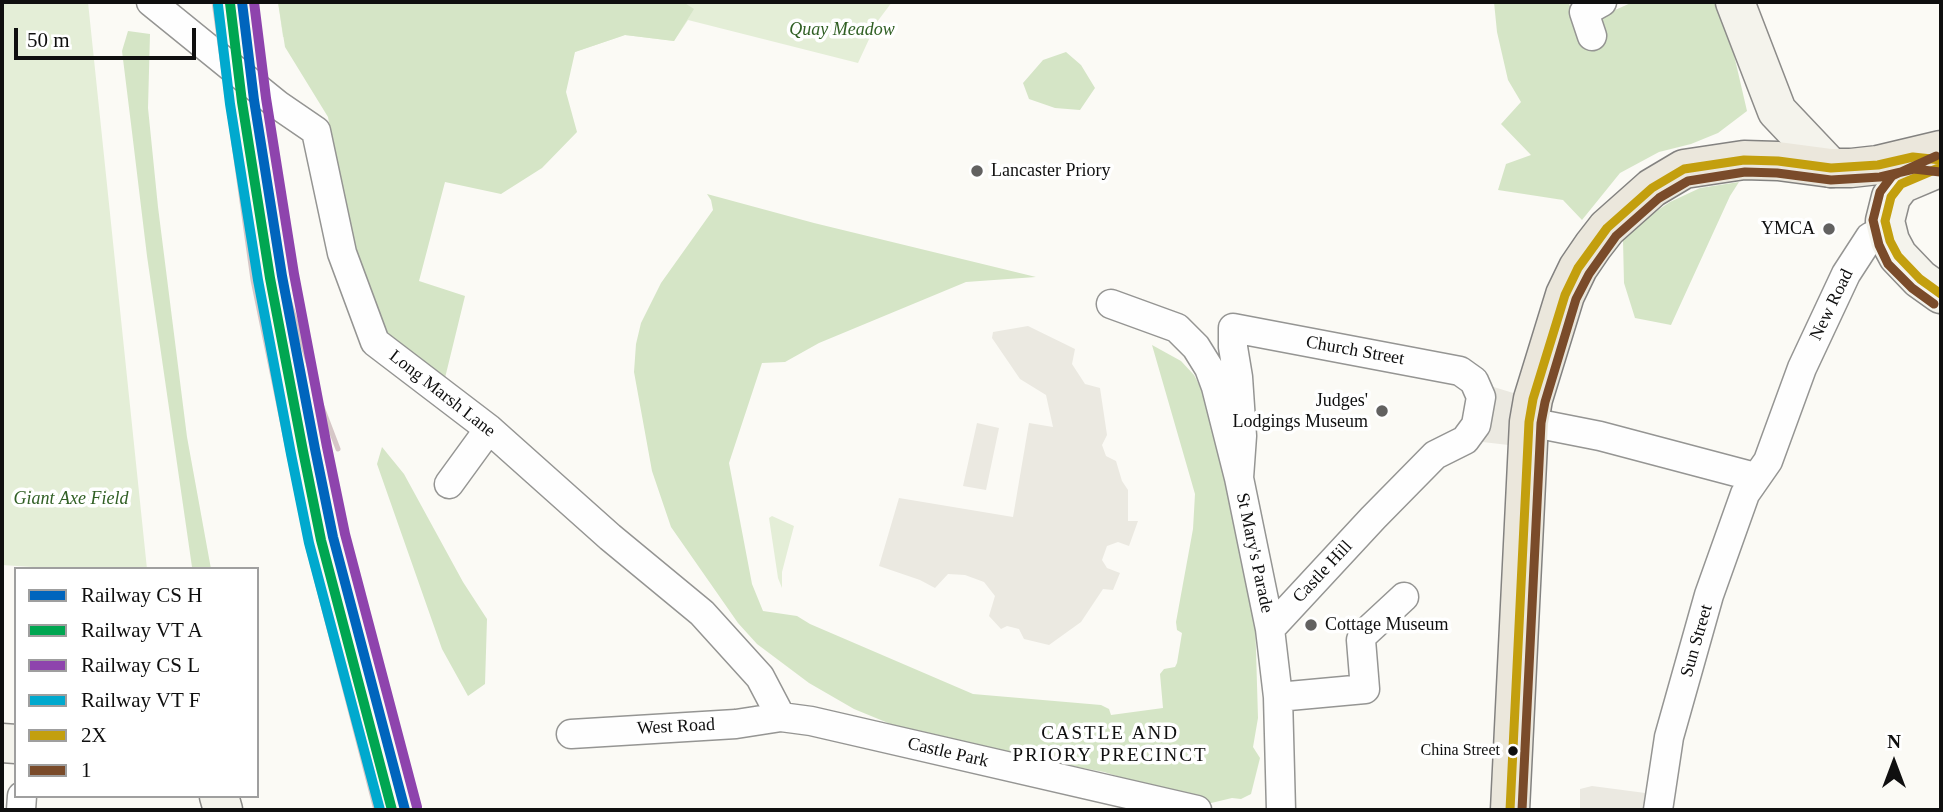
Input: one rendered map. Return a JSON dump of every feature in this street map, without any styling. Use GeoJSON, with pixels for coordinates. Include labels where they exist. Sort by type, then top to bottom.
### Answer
{"type":"FeatureCollection","features":[{"type":"Feature","properties":{"kind":"main road"},"geometry":{"type":"LineString","coordinates":[[1510,810],[1529,422],[1533,398],[1565,295],[1578,268],[1607,228],[1652,188],[1684,169],[1744,160],[1778,161],[1830,168],[1878,165],[1941,150]]}},
{"type":"Feature","properties":{"kind":"street","name":"Long Marsh Lane"},"geometry":{"type":"LineString","coordinates":[[151,2],[278,105],[316,131],[342,253],[374,342],[489,429],[610,537],[702,613],[760,677],[781,717]]}},
{"type":"Feature","properties":{"kind":"street"},"geometry":{"type":"LineString","coordinates":[[1592,36],[1584,12],[1602,2]]}},
{"type":"Feature","properties":{"kind":"street"},"geometry":{"type":"LineString","coordinates":[[1735,2],[1777,111],[1830,168]]}},
{"type":"Feature","properties":{"kind":"street"},"geometry":{"type":"LineString","coordinates":[[1744,160],[1757,149],[1777,111]]}},
{"type":"Feature","properties":{"kind":"street"},"geometry":{"type":"LineString","coordinates":[[1941,167],[1901,184],[1888,205],[1886,229],[1890,241],[1908,268],[1941,294]]}},
{"type":"Feature","properties":{"kind":"street","name":"New Road"},"geometry":{"type":"LineString","coordinates":[[1755,477],[1768,461],[1802,369],[1846,274],[1870,237],[1886,229]]}},
{"type":"Feature","properties":{"kind":"street","name":"St Mary's Parade"},"geometry":{"type":"LineString","coordinates":[[1111,304],[1164,321],[1177,328],[1196,347],[1209,369],[1239,478],[1270,629]]}},
{"type":"Feature","properties":{"kind":"street","name":"St Mary's Parade"},"geometry":{"type":"LineString","coordinates":[[1233,328],[1242,436],[1239,478]]}},
{"type":"Feature","properties":{"kind":"street","name":"Church Street"},"geometry":{"type":"LineString","coordinates":[[1233,328],[1433,365],[1460,371],[1474,381]]}},
{"type":"Feature","properties":{"kind":"street","name":"Castle Hill"},"geometry":{"type":"LineString","coordinates":[[1270,629],[1435,456],[1465,440],[1476,425],[1480,410],[1481,397],[1474,381]]}},
{"type":"Feature","properties":{"kind":"street"},"geometry":{"type":"LineString","coordinates":[[1529,422],[1600,436],[1755,477]]}},
{"type":"Feature","properties":{"kind":"street"},"geometry":{"type":"LineString","coordinates":[[449,484],[489,429]]}},
{"type":"Feature","properties":{"kind":"street","name":"Sun Street"},"geometry":{"type":"LineString","coordinates":[[1658,810],[1669,737],[1709,595],[1745,494],[1755,477]]}},
{"type":"Feature","properties":{"kind":"street"},"geometry":{"type":"LineString","coordinates":[[1278,697],[1365,689],[1361,640],[1363,635],[1404,597]]}},
{"type":"Feature","properties":{"kind":"street"},"geometry":{"type":"LineString","coordinates":[[1270,629],[1278,697],[1281,810]]}},
{"type":"Feature","properties":{"kind":"street","name":"West Road"},"geometry":{"type":"LineString","coordinates":[[571,734],[736,724],[781,717]]}},
{"type":"Feature","properties":{"kind":"street","name":"Castle Park"},"geometry":{"type":"LineString","coordinates":[[781,717],[811,721],[1197,810]]}},
{"type":"Feature","properties":{"kind":"green space","name":"Giant Axe Field"},"geometry":{"type":"Polygon","coordinates":[[[2,2],[88,2],[147,567],[2,565],[2,2]]]}},
{"type":"Feature","properties":{"kind":"green space","name":"Quay Meadow"},"geometry":{"type":"Polygon","coordinates":[[[278,2],[892,2],[877,22],[858,63],[688,20],[674,41],[625,35],[575,52],[283,37],[278,2]]]}},
{"type":"Feature","properties":{"kind":"green space"},"geometry":{"type":"Polygon","coordinates":[[[278,2],[683,2],[694,9],[674,41],[625,35],[575,52],[566,92],[577,132],[542,168],[501,194],[445,182],[419,281],[465,296],[444,382],[390,347],[353,249],[328,117],[285,47],[278,2]]]}},
{"type":"Feature","properties":{"kind":"green space"},"geometry":{"type":"Polygon","coordinates":[[[1494,2],[1568,2],[1578,21],[1606,14],[1633,2],[1714,2],[1731,42],[1747,111],[1718,133],[1691,144],[1659,152],[1620,173],[1582,220],[1563,200],[1498,190],[1506,164],[1531,155],[1501,124],[1521,102],[1508,80],[1497,32],[1494,2]]]}},
{"type":"Feature","properties":{"kind":"green space"},"geometry":{"type":"Polygon","coordinates":[[[128,31],[150,34],[148,108],[158,207],[187,437],[211,567],[192,567],[147,256],[122,51],[128,31]]]}},
{"type":"Feature","properties":{"kind":"green space"},"geometry":{"type":"Polygon","coordinates":[[[1066,52],[1081,65],[1095,88],[1080,110],[1055,108],[1029,99],[1023,83],[1043,60],[1066,52]]]}},
{"type":"Feature","properties":{"kind":"green space"},"geometry":{"type":"Polygon","coordinates":[[[1739,182],[1730,196],[1671,325],[1635,318],[1624,283],[1623,240],[1643,220],[1670,202],[1700,188],[1739,182]]]}},
{"type":"Feature","properties":{"kind":"green space"},"geometry":{"type":"Polygon","coordinates":[[[707,194],[1036,277],[966,282],[819,343],[785,362],[762,363],[729,463],[752,584],[763,611],[797,616],[973,694],[1101,705],[1109,709],[1111,715],[1163,708],[1160,674],[1164,669],[1175,667],[1177,663],[1182,633],[1177,630],[1176,622],[1193,529],[1195,494],[1152,345],[1181,361],[1194,375],[1202,390],[1218,444],[1255,617],[1258,718],[1253,747],[1260,758],[1251,794],[1241,799],[1232,798],[1207,804],[1104,772],[998,752],[893,725],[854,709],[809,683],[757,644],[738,623],[671,527],[652,471],[634,372],[641,323],[661,283],[713,210],[707,194]]]}},
{"type":"Feature","properties":{"kind":"green space"},"geometry":{"type":"Polygon","coordinates":[[[382,447],[404,474],[463,582],[487,619],[485,684],[468,696],[442,649],[377,464],[382,447]]]}},
{"type":"Feature","properties":{"kind":"green space"},"geometry":{"type":"Polygon","coordinates":[[[772,516],[794,526],[782,572],[782,588],[778,578],[769,518],[772,516]]]}},
{"type":"Feature","properties":{"kind":"shaded area"},"geometry":{"type":"Polygon","coordinates":[[[1028,326],[1075,349],[1072,364],[1085,384],[1100,388],[1107,435],[1102,445],[1106,456],[1116,461],[1122,481],[1128,490],[1128,521],[1138,521],[1129,546],[1118,542],[1107,546],[1102,560],[1107,568],[1120,573],[1113,590],[1103,589],[1081,622],[1049,645],[1024,639],[1019,629],[1007,626],[1001,629],[989,616],[995,596],[984,582],[965,575],[948,574],[935,588],[879,566],[899,498],[1013,517],[1029,423],[1053,427],[1046,395],[1020,379],[992,338],[993,332],[1028,326]]]}},
{"type":"Feature","properties":{"kind":"shaded area"},"geometry":{"type":"Polygon","coordinates":[[[1474,381],[1533,399],[1526,447],[1465,440],[1474,381]]]}},
{"type":"Feature","properties":{"kind":"shaded area"},"geometry":{"type":"Polygon","coordinates":[[[977,423],[999,428],[986,490],[963,486],[977,423]]]}},
{"type":"Feature","properties":{"kind":"shaded area"},"geometry":{"type":"Polygon","coordinates":[[[1592,786],[1653,794],[1651,810],[1580,810],[1580,789],[1592,786]]]}},
{"type":"Feature","properties":{"kind":"railway"},"geometry":{"type":"LineString","coordinates":[[214,2],[253,280],[308,547],[376,810]]}},
{"type":"Feature","properties":{"kind":"railway"},"geometry":{"type":"LineString","coordinates":[[282,276],[319,399],[338,449]]}},
{"type":"Feature","properties":{"kind":"transit line"},"geometry":{"type":"LineString","coordinates":[[242,2],[254,100],[282,276],[315,449],[333,537],[405,810]]}},
{"type":"Feature","properties":{"kind":"transit line"},"geometry":{"type":"LineString","coordinates":[[254,2],[294,274],[327,447],[345,534],[417,807]]}},
{"type":"Feature","properties":{"kind":"transit line"},"geometry":{"type":"LineString","coordinates":[[230,3],[242,102],[270,278],[303,451],[321,540],[392,810]]}},
{"type":"Feature","properties":{"kind":"transit line"},"geometry":{"type":"LineString","coordinates":[[218,5],[230,104],[258,280],[291,454],[309,543],[380,810]]}},
{"type":"Feature","properties":{"kind":"transit line","name":"1"},"geometry":{"type":"LineString","coordinates":[[1934,304],[1912,288],[1888,264],[1879,245],[1873,220],[1880,192],[1892,176],[1936,156]]}},
{"type":"Feature","properties":{"kind":"transit line","name":"2X"},"geometry":{"type":"LineString","coordinates":[[1510,810],[1529,422],[1533,399],[1565,295],[1578,268],[1607,228],[1652,188],[1684,169],[1744,160],[1778,161],[1831,168],[1878,165],[1913,157],[1941,160]]}},
{"type":"Feature","properties":{"kind":"transit line","name":"2X"},"geometry":{"type":"LineString","coordinates":[[1941,167],[1901,184],[1891,197],[1885,221],[1890,241],[1898,256],[1920,279],[1941,294]]}},
{"type":"Feature","properties":{"kind":"transit line","name":"1"},"geometry":{"type":"LineString","coordinates":[[1522,810],[1541,423],[1576,299],[1589,274],[1616,236],[1659,198],[1688,181],[1745,172],[1831,180],[1880,177],[1914,169],[1940,172]]}},
{"type":"Feature","properties":{"kind":"place","name":"Lancaster Priory"},"geometry":{"type":"Point","coordinates":[977,171]}},
{"type":"Feature","properties":{"kind":"place","name":"YMCA"},"geometry":{"type":"Point","coordinates":[1829,229]}},
{"type":"Feature","properties":{"kind":"place","name":"Judges' Lodgings Museum"},"geometry":{"type":"Point","coordinates":[1382,411]}},
{"type":"Feature","properties":{"kind":"place","name":"Cottage Museum"},"geometry":{"type":"Point","coordinates":[1311,625]}},
{"type":"Feature","properties":{"kind":"place","name":"China Street"},"geometry":{"type":"Point","coordinates":[1513,751]}},
{"type":"Feature","properties":{"kind":"district","name":"CASTLE AND PRIORY PRECINCT"},"geometry":{"type":"Point","coordinates":[1110,745]}}]}
